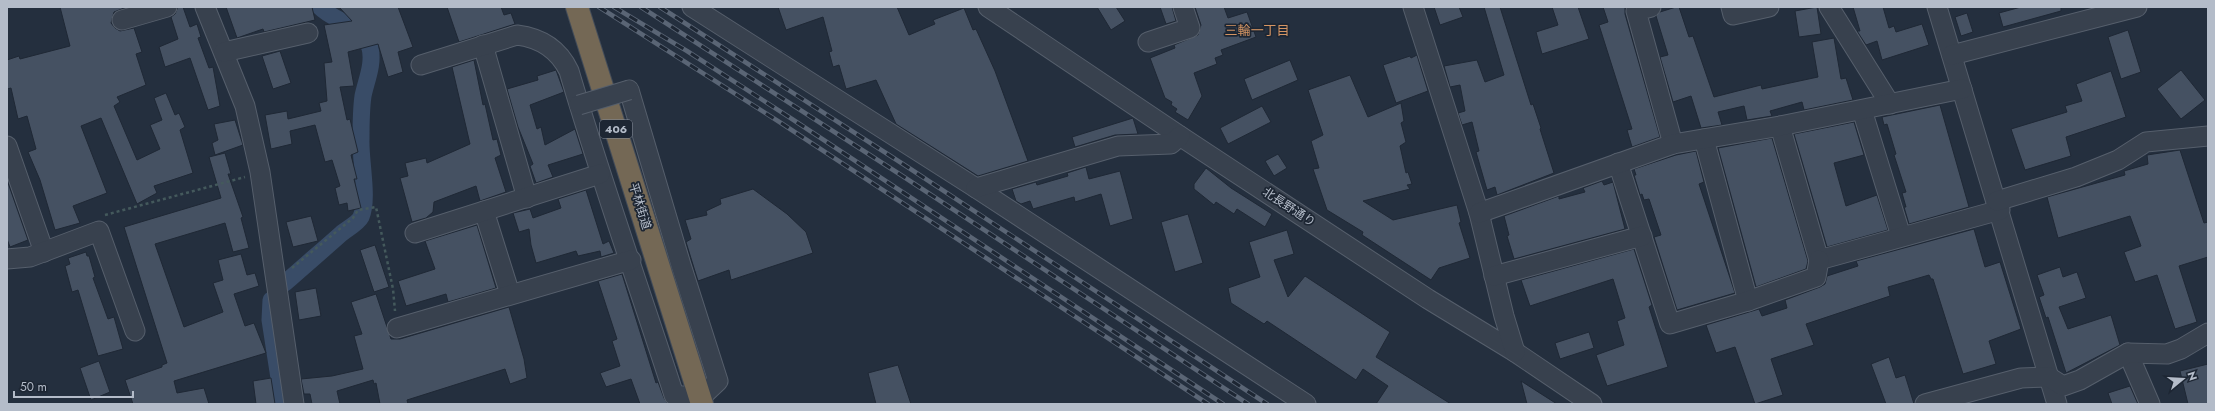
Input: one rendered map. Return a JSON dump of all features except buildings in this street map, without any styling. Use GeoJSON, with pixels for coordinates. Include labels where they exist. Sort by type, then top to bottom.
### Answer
{"type":"FeatureCollection","features":[{"type":"Feature","properties":{"kind":"highway","name":"平林街道"},"geometry":{"type":"LineString","coordinates":[[577,7],[701,401]]}},
{"type":"Feature","properties":{"kind":"street"},"geometry":{"type":"LineString","coordinates":[[122,20],[167,7]]}},
{"type":"Feature","properties":{"kind":"street"},"geometry":{"type":"LineString","coordinates":[[205,7],[245,106],[260,172],[294,404]]}},
{"type":"Feature","properties":{"kind":"street"},"geometry":{"type":"LineString","coordinates":[[692,7],[976,188],[1306,404]]}},
{"type":"Feature","properties":{"kind":"street","name":"北長野通り"},"geometry":{"type":"LineString","coordinates":[[988,7],[1180,136],[1428,299],[1515,352],[1592,404]]}},
{"type":"Feature","properties":{"kind":"street"},"geometry":{"type":"LineString","coordinates":[[1148,42],[1190,28],[1183,7]]}},
{"type":"Feature","properties":{"kind":"street"},"geometry":{"type":"LineString","coordinates":[[1413,7],[1479,213],[1494,276],[1515,352]]}},
{"type":"Feature","properties":{"kind":"street"},"geometry":{"type":"LineString","coordinates":[[1651,7],[1636,11],[1673,144]]}},
{"type":"Feature","properties":{"kind":"street"},"geometry":{"type":"LineString","coordinates":[[1730,7],[1734,15],[1768,7]]}},
{"type":"Feature","properties":{"kind":"street"},"geometry":{"type":"LineString","coordinates":[[1829,7],[1890,104]]}},
{"type":"Feature","properties":{"kind":"street"},"geometry":{"type":"LineString","coordinates":[[1937,7],[2057,404]]}},
{"type":"Feature","properties":{"kind":"street"},"geometry":{"type":"LineString","coordinates":[[1952,55],[2077,14],[2137,7]]}},
{"type":"Feature","properties":{"kind":"street"},"geometry":{"type":"LineString","coordinates":[[224,52],[308,33]]}},
{"type":"Feature","properties":{"kind":"street"},"geometry":{"type":"LineString","coordinates":[[421,65],[517,35],[530,37],[548,46],[562,58],[569,71],[579,105],[600,174],[631,260],[674,395],[701,401],[718,381],[680,265],[629,90],[579,105]]}},
{"type":"Feature","properties":{"kind":"street"},"geometry":{"type":"LineString","coordinates":[[483,45],[527,198]]}},
{"type":"Feature","properties":{"kind":"street"},"geometry":{"type":"LineString","coordinates":[[1479,213],[1673,144],[1780,126],[1962,89]]}},
{"type":"Feature","properties":{"kind":"street"},"geometry":{"type":"LineString","coordinates":[[1862,110],[1901,236]]}},
{"type":"Feature","properties":{"kind":"street"},"geometry":{"type":"LineString","coordinates":[[1618,163],[1670,324],[1748,301],[1816,277],[1819,260],[1780,126]]}},
{"type":"Feature","properties":{"kind":"street"},"geometry":{"type":"LineString","coordinates":[[976,188],[1118,146],[1171,144],[1180,136]]}},
{"type":"Feature","properties":{"kind":"street"},"geometry":{"type":"LineString","coordinates":[[1819,260],[1998,206],[2118,160],[2146,142],[2208,136]]}},
{"type":"Feature","properties":{"kind":"street"},"geometry":{"type":"LineString","coordinates":[[1704,139],[1748,301]]}},
{"type":"Feature","properties":{"kind":"street"},"geometry":{"type":"LineString","coordinates":[[7,146],[44,252]]}},
{"type":"Feature","properties":{"kind":"street"},"geometry":{"type":"LineString","coordinates":[[415,233],[600,174]]}},
{"type":"Feature","properties":{"kind":"street"},"geometry":{"type":"LineString","coordinates":[[484,211],[510,294]]}},
{"type":"Feature","properties":{"kind":"street"},"geometry":{"type":"LineString","coordinates":[[7,259],[30,257],[99,231],[135,331]]}},
{"type":"Feature","properties":{"kind":"street"},"geometry":{"type":"LineString","coordinates":[[1494,276],[1642,236]]}},
{"type":"Feature","properties":{"kind":"street"},"geometry":{"type":"LineString","coordinates":[[396,328],[631,260]]}},
{"type":"Feature","properties":{"kind":"street"},"geometry":{"type":"LineString","coordinates":[[1925,404],[2021,378],[2049,378],[2063,386],[2080,380],[2128,353],[2167,354],[2181,349],[2208,333]]}},
{"type":"Feature","properties":{"kind":"street"},"geometry":{"type":"LineString","coordinates":[[2128,353],[2150,404]]}},
{"type":"Feature","properties":{"kind":"path"},"geometry":{"type":"LineString","coordinates":[[99,231],[96,218],[260,172]]}},
{"type":"Feature","properties":{"kind":"path"},"geometry":{"type":"LineString","coordinates":[[276,281],[353,218],[358,210],[376,207],[393,289],[396,328]]}},
{"type":"Feature","properties":{"kind":"waterway"},"geometry":{"type":"LineString","coordinates":[[285,283],[352,226],[361,217],[363,209],[364,190],[361,148],[361,118],[363,96],[371,60],[370,48],[366,40],[355,28],[326,12],[320,7]]}},
{"type":"Feature","properties":{"kind":"waterway"},"geometry":{"type":"LineString","coordinates":[[271,300],[270,320],[283,404]]}},
{"type":"Feature","properties":{"kind":"railway"},"geometry":{"type":"LineString","coordinates":[[599,7],[781,123],[1208,404]]}},
{"type":"Feature","properties":{"kind":"railway"},"geometry":{"type":"LineString","coordinates":[[614,7],[687,51],[792,119],[1223,404]]}},
{"type":"Feature","properties":{"kind":"railway"},"geometry":{"type":"LineString","coordinates":[[641,7],[904,177],[1248,404]]}},
{"type":"Feature","properties":{"kind":"railway"},"geometry":{"type":"LineString","coordinates":[[660,7],[906,166],[1267,404]]}},
{"type":"Feature","properties":{"kind":"district","name":"三輪一丁目"},"geometry":{"type":"Point","coordinates":[1257,30]}}]}
